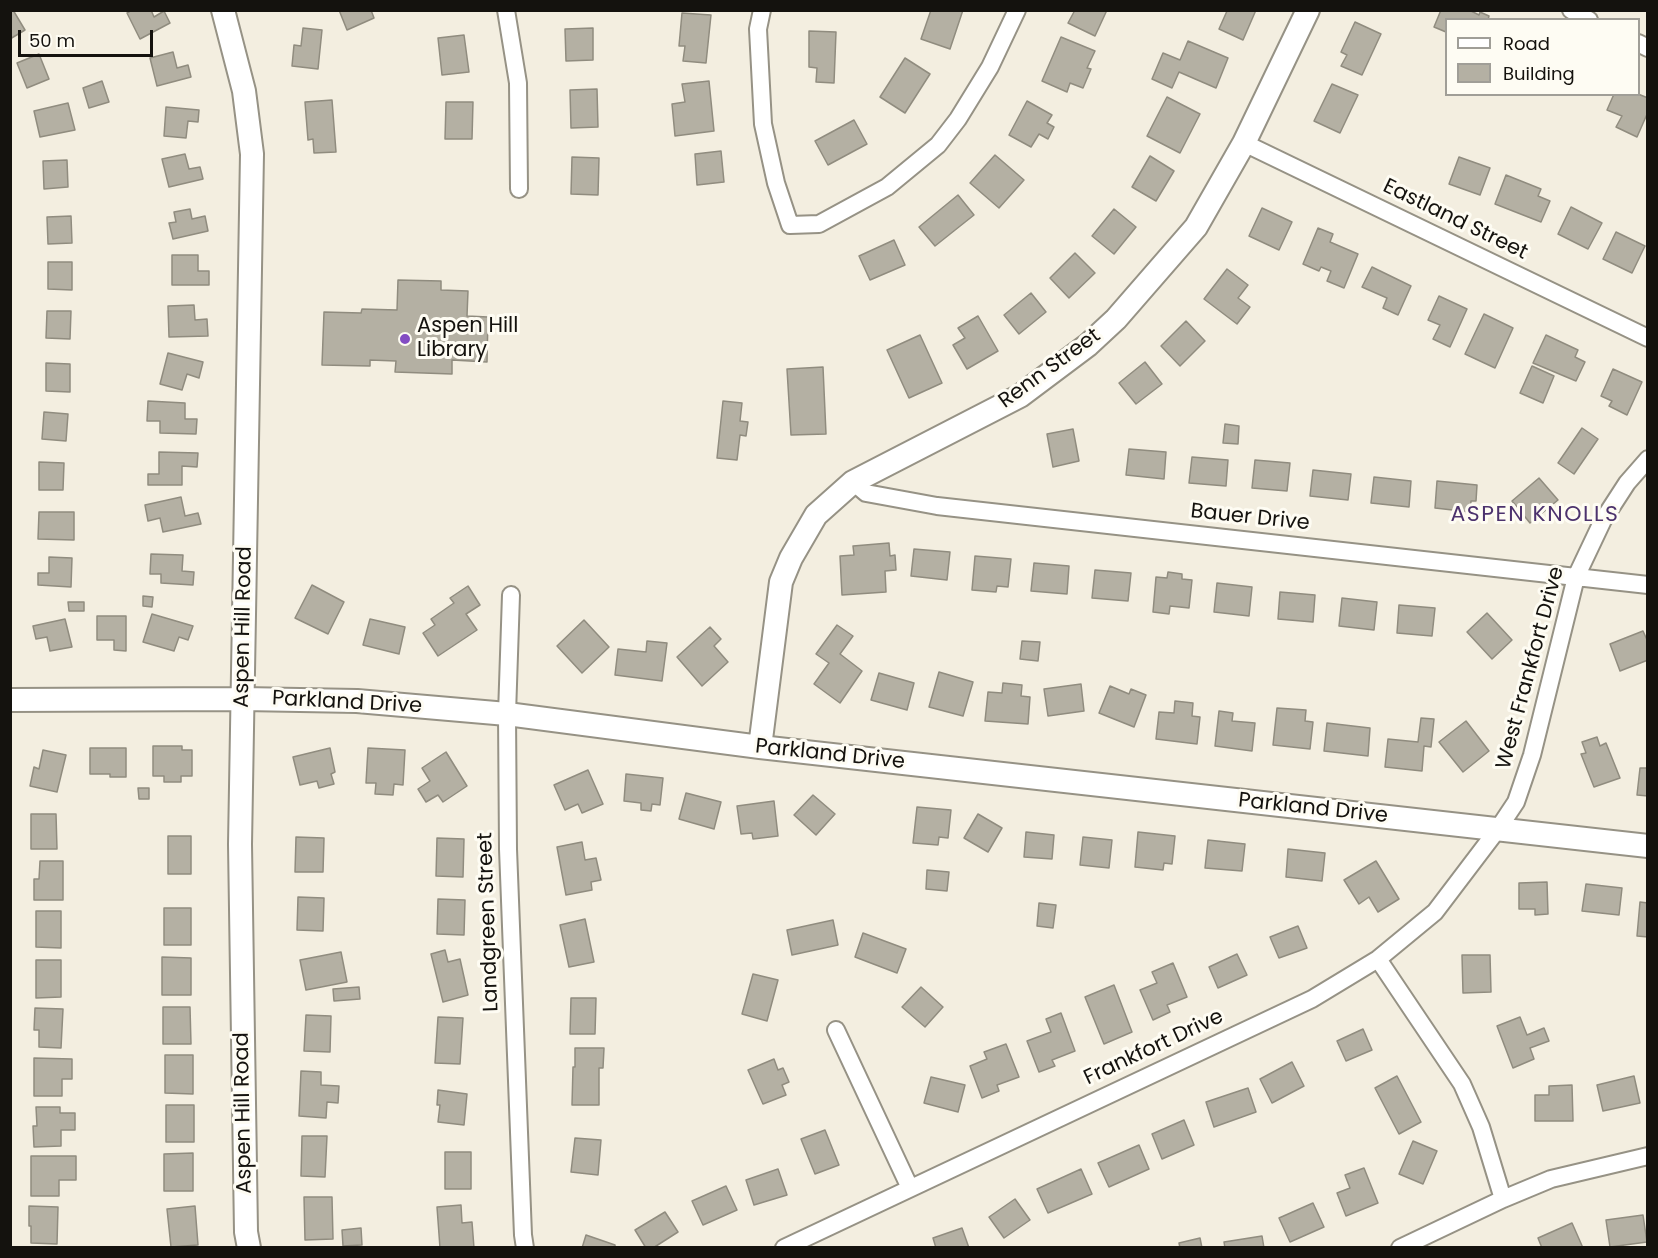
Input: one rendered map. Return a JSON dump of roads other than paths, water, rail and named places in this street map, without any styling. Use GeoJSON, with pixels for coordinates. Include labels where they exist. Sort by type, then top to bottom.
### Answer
{"type":"FeatureCollection","features":[{"type":"Feature","properties":{"kind":"street"},"geometry":{"type":"LineString","coordinates":[[506,10],[518,83],[519,189]]}},
{"type":"Feature","properties":{"kind":"street"},"geometry":{"type":"LineString","coordinates":[[762,10],[758,29],[763,124],[776,183],[790,225],[819,224],[887,187],[938,145],[958,119],[990,67],[1017,10]]}},
{"type":"Feature","properties":{"kind":"street","name":"Renn Street"},"geometry":{"type":"LineString","coordinates":[[760,747],[781,582],[791,558],[816,515],[853,482],[1020,396],[1088,345],[1116,319],[1196,227],[1244,143],[1308,10]]}},
{"type":"Feature","properties":{"kind":"street"},"geometry":{"type":"LineString","coordinates":[[1571,10],[1585,18]]}},
{"type":"Feature","properties":{"kind":"street","name":"Aspen Hill Road"},"geometry":{"type":"LineString","coordinates":[[225,11],[244,91],[252,154],[240,844],[246,1232],[249,1248]]}},
{"type":"Feature","properties":{"kind":"street","name":"Eastland Street"},"geometry":{"type":"LineString","coordinates":[[1244,143],[1647,338]]}},
{"type":"Feature","properties":{"kind":"street","name":"West Frankfort Drive"},"geometry":{"type":"LineString","coordinates":[[1498,829],[1516,802],[1532,755],[1576,577],[1603,520],[1627,483],[1647,459]]}},
{"type":"Feature","properties":{"kind":"street","name":"Bauer Drive"},"geometry":{"type":"LineString","coordinates":[[853,482],[866,493],[937,506],[1647,585]]}},
{"type":"Feature","properties":{"kind":"street","name":"Landgreen Street"},"geometry":{"type":"LineString","coordinates":[[511,595],[507,714],[508,849],[525,1248]]}},
{"type":"Feature","properties":{"kind":"street","name":"Parkland Drive"},"geometry":{"type":"LineString","coordinates":[[10,700],[357,701],[507,714],[760,747],[1647,846]]}},
{"type":"Feature","properties":{"kind":"street","name":"Frankfort Drive"},"geometry":{"type":"LineString","coordinates":[[784,1248],[1312,999],[1378,959],[1435,912],[1498,829]]}},
{"type":"Feature","properties":{"kind":"street"},"geometry":{"type":"LineString","coordinates":[[1378,959],[1462,1084],[1481,1126],[1503,1199]]}},
{"type":"Feature","properties":{"kind":"street"},"geometry":{"type":"LineString","coordinates":[[836,1030],[910,1188]]}},
{"type":"Feature","properties":{"kind":"street"},"geometry":{"type":"LineString","coordinates":[[1400,1248],[1551,1179],[1647,1156]]}},
{"type":"Feature","properties":{"kind":"place","name":"Aspen Hill Library"},"geometry":{"type":"Point","coordinates":[405,339]}},
{"type":"Feature","properties":{"kind":"district","name":"ASPEN KNOLLS"},"geometry":{"type":"Point","coordinates":[1535,515]}}]}
